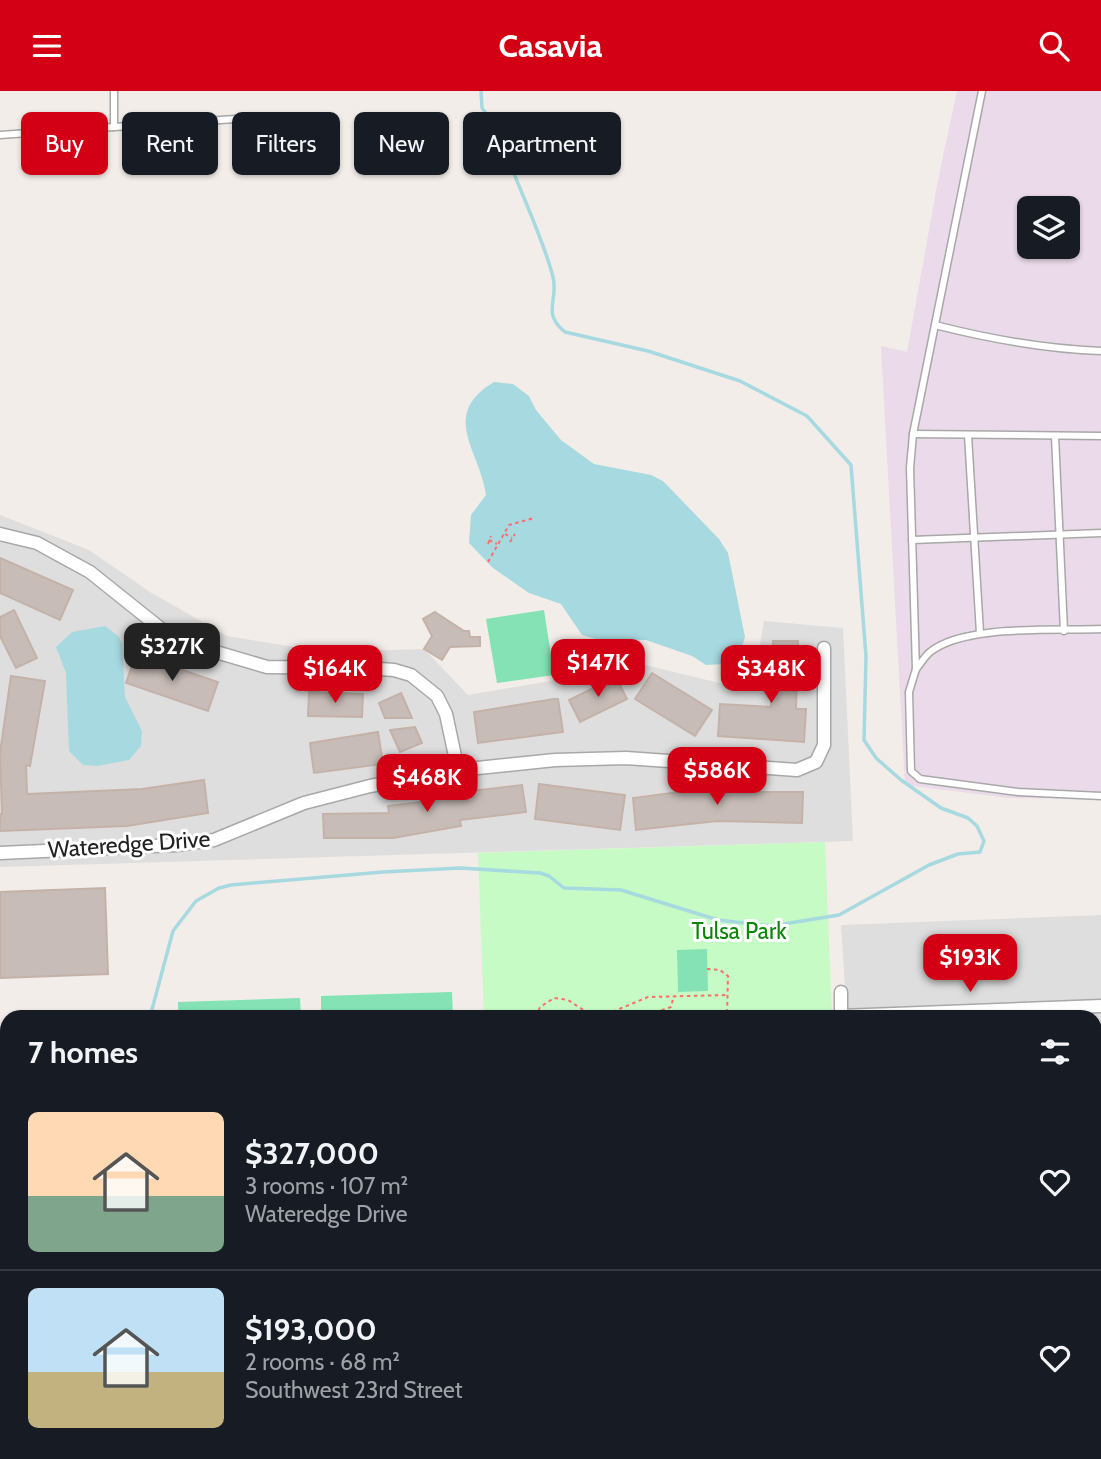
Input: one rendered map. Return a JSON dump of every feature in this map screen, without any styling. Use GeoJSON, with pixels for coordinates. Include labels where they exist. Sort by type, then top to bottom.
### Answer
{"type":"FeatureCollection","features":[{"type":"Feature","properties":{"kind":"street"},"geometry":{"type":"LineString","coordinates":[[0,534],[37,543],[90,572],[165,632],[199,647],[267,667],[366,668],[411,674],[437,696],[446,714],[458,770]]}},
{"type":"Feature","properties":{"kind":"street","name":"Wateredge Drive"},"geometry":{"type":"LineString","coordinates":[[0,853],[176,845],[214,840],[313,801],[370,786],[458,770],[555,760],[626,758],[712,761],[797,770],[816,762],[824,745],[824,647]]}},
{"type":"Feature","properties":{"kind":"street"},"geometry":{"type":"LineString","coordinates":[[841,992],[841,1010]]}},
{"type":"Feature","properties":{"kind":"street"},"geometry":{"type":"LineString","coordinates":[[997,1010],[1101,1006]]}},
{"type":"Feature","properties":{"kind":"lane"},"geometry":{"type":"LineString","coordinates":[[114,91],[114,127]]}},
{"type":"Feature","properties":{"kind":"lane"},"geometry":{"type":"LineString","coordinates":[[982,91],[914,434],[910,468],[916,669],[909,692],[910,765],[915,777],[1018,792],[1101,796]]}},
{"type":"Feature","properties":{"kind":"lane"},"geometry":{"type":"LineString","coordinates":[[0,135],[232,119]]}},
{"type":"Feature","properties":{"kind":"lane"},"geometry":{"type":"LineString","coordinates":[[935,325],[996,340],[1101,351]]}},
{"type":"Feature","properties":{"kind":"lane"},"geometry":{"type":"LineString","coordinates":[[914,434],[1101,436]]}},
{"type":"Feature","properties":{"kind":"lane"},"geometry":{"type":"LineString","coordinates":[[968,435],[980,633]]}},
{"type":"Feature","properties":{"kind":"lane"},"geometry":{"type":"LineString","coordinates":[[1055,436],[1064,631]]}},
{"type":"Feature","properties":{"kind":"lane"},"geometry":{"type":"LineString","coordinates":[[912,540],[1101,533]]}},
{"type":"Feature","properties":{"kind":"lane"},"geometry":{"type":"LineString","coordinates":[[916,669],[930,651],[957,638],[980,633],[1101,629]]}},
{"type":"Feature","properties":{"kind":"path"},"geometry":{"type":"LineString","coordinates":[[488,562],[509,526],[534,519]]}},
{"type":"Feature","properties":{"kind":"path"},"geometry":{"type":"LineString","coordinates":[[504,534],[512,538]]}},
{"type":"Feature","properties":{"kind":"path"},"geometry":{"type":"LineString","coordinates":[[510,542],[514,534]]}},
{"type":"Feature","properties":{"kind":"path"},"geometry":{"type":"LineString","coordinates":[[491,536],[489,542],[498,545]]}},
{"type":"Feature","properties":{"kind":"path"},"geometry":{"type":"LineString","coordinates":[[707,969],[726,973],[727,1010]]}},
{"type":"Feature","properties":{"kind":"path"},"geometry":{"type":"LineString","coordinates":[[618,1010],[640,999],[659,996],[673,998],[728,995]]}},
{"type":"Feature","properties":{"kind":"path"},"geometry":{"type":"LineString","coordinates":[[540,1010],[545,1002],[559,997],[585,1010]]}},
{"type":"Feature","properties":{"kind":"path"},"geometry":{"type":"LineString","coordinates":[[664,1010],[671,1007],[673,998]]}},
{"type":"Feature","properties":{"kind":"shaded area"},"geometry":{"type":"Polygon","coordinates":[[[957,91],[1101,91],[1101,799],[1009,798],[905,785],[881,346],[907,352],[957,91]]]}},
{"type":"Feature","properties":{"kind":"shaded area"},"geometry":{"type":"Polygon","coordinates":[[[0,515],[89,550],[150,592],[227,636],[325,652],[424,649],[468,695],[568,678],[633,662],[752,691],[764,621],[843,628],[853,841],[0,867],[0,515]]]}},
{"type":"Feature","properties":{"kind":"shaded area"},"geometry":{"type":"Polygon","coordinates":[[[1101,915],[1101,1010],[847,1010],[841,925],[1101,915]]]}},
{"type":"Feature","properties":{"kind":"green space"},"geometry":{"type":"Polygon","coordinates":[[[544,610],[554,675],[497,683],[486,619],[544,610]]]}},
{"type":"Feature","properties":{"kind":"green space","name":"Tulsa Park"},"geometry":{"type":"Polygon","coordinates":[[[825,842],[832,1010],[484,1010],[478,853],[825,842]]]}},
{"type":"Feature","properties":{"kind":"green space"},"geometry":{"type":"Polygon","coordinates":[[[707,949],[708,991],[678,992],[677,950],[707,949]]]}},
{"type":"Feature","properties":{"kind":"green space"},"geometry":{"type":"Polygon","coordinates":[[[452,992],[453,1010],[321,1010],[321,996],[452,992]]]}},
{"type":"Feature","properties":{"kind":"green space"},"geometry":{"type":"Polygon","coordinates":[[[300,998],[301,1010],[178,1010],[178,1002],[300,998]]]}},
{"type":"Feature","properties":{"kind":"water"},"geometry":{"type":"Polygon","coordinates":[[[494,382],[513,384],[529,396],[536,410],[561,440],[594,464],[651,475],[663,481],[719,539],[728,553],[745,637],[740,653],[724,664],[706,665],[692,656],[646,640],[596,639],[582,635],[561,604],[529,593],[493,568],[469,543],[471,515],[486,495],[471,449],[466,421],[469,407],[478,395],[494,382]]]}},
{"type":"Feature","properties":{"kind":"water"},"geometry":{"type":"Polygon","coordinates":[[[105,626],[118,636],[122,643],[125,697],[142,731],[141,746],[129,760],[97,766],[83,765],[69,751],[66,673],[56,647],[72,632],[105,626]]]}},
{"type":"Feature","properties":{"kind":"building"},"geometry":{"type":"Polygon","coordinates":[[[0,558],[73,590],[60,620],[0,593],[0,558]]]}},
{"type":"Feature","properties":{"kind":"building"},"geometry":{"type":"Polygon","coordinates":[[[14,610],[37,658],[16,668],[0,636],[0,617],[14,610]]]}},
{"type":"Feature","properties":{"kind":"building"},"geometry":{"type":"Polygon","coordinates":[[[435,612],[464,631],[469,631],[470,637],[480,637],[480,646],[450,647],[442,660],[424,649],[432,636],[423,619],[435,612]]]}},
{"type":"Feature","properties":{"kind":"building"},"geometry":{"type":"Polygon","coordinates":[[[773,641],[798,641],[796,709],[806,709],[804,742],[718,736],[720,704],[771,707],[773,641]]]}},
{"type":"Feature","properties":{"kind":"building"},"geometry":{"type":"Polygon","coordinates":[[[136,654],[218,682],[208,711],[126,683],[136,654]]]}},
{"type":"Feature","properties":{"kind":"building"},"geometry":{"type":"Polygon","coordinates":[[[652,673],[712,710],[695,736],[635,699],[652,673]]]}},
{"type":"Feature","properties":{"kind":"building"},"geometry":{"type":"Polygon","coordinates":[[[11,676],[45,681],[30,766],[26,765],[27,794],[142,789],[204,780],[208,813],[127,826],[0,831],[0,753],[11,676]]]}},
{"type":"Feature","properties":{"kind":"building"},"geometry":{"type":"Polygon","coordinates":[[[616,677],[627,699],[580,722],[569,700],[616,677]]]}},
{"type":"Feature","properties":{"kind":"building"},"geometry":{"type":"Polygon","coordinates":[[[309,692],[363,694],[362,717],[308,716],[309,692]]]}},
{"type":"Feature","properties":{"kind":"building"},"geometry":{"type":"Polygon","coordinates":[[[401,693],[412,718],[385,718],[379,703],[401,693]]]}},
{"type":"Feature","properties":{"kind":"building"},"geometry":{"type":"Polygon","coordinates":[[[558,699],[563,732],[478,743],[474,712],[558,699]]]}},
{"type":"Feature","properties":{"kind":"building"},"geometry":{"type":"Polygon","coordinates":[[[415,727],[422,743],[400,752],[390,730],[415,727]]]}},
{"type":"Feature","properties":{"kind":"building"},"geometry":{"type":"Polygon","coordinates":[[[378,732],[383,764],[314,773],[310,743],[378,732]]]}},
{"type":"Feature","properties":{"kind":"building"},"geometry":{"type":"Polygon","coordinates":[[[539,784],[625,795],[620,830],[535,819],[539,784]]]}},
{"type":"Feature","properties":{"kind":"building"},"geometry":{"type":"Polygon","coordinates":[[[522,785],[526,812],[460,820],[461,826],[393,838],[324,838],[323,814],[389,813],[388,806],[429,801],[428,796],[522,785]]]}},
{"type":"Feature","properties":{"kind":"building"},"geometry":{"type":"Polygon","coordinates":[[[717,787],[755,787],[755,792],[803,792],[802,823],[717,821],[636,830],[633,798],[717,787]]]}},
{"type":"Feature","properties":{"kind":"building"},"geometry":{"type":"Polygon","coordinates":[[[105,888],[108,974],[0,978],[0,892],[105,888]]]}},
{"type":"Feature","properties":{"kind":"waterway"},"geometry":{"type":"LineString","coordinates":[[152,1010],[173,931],[196,901],[219,888],[231,885],[460,868],[540,873],[549,876],[564,888],[621,890],[718,920],[771,926],[839,915],[929,865],[958,854],[980,852],[984,841],[977,826],[968,818],[941,808],[901,780],[876,758],[864,740],[866,656],[851,465],[807,416],[740,381],[648,351],[565,332],[558,325],[552,312],[554,285],[549,262],[508,158],[505,137],[482,108],[481,91]]}}]}
